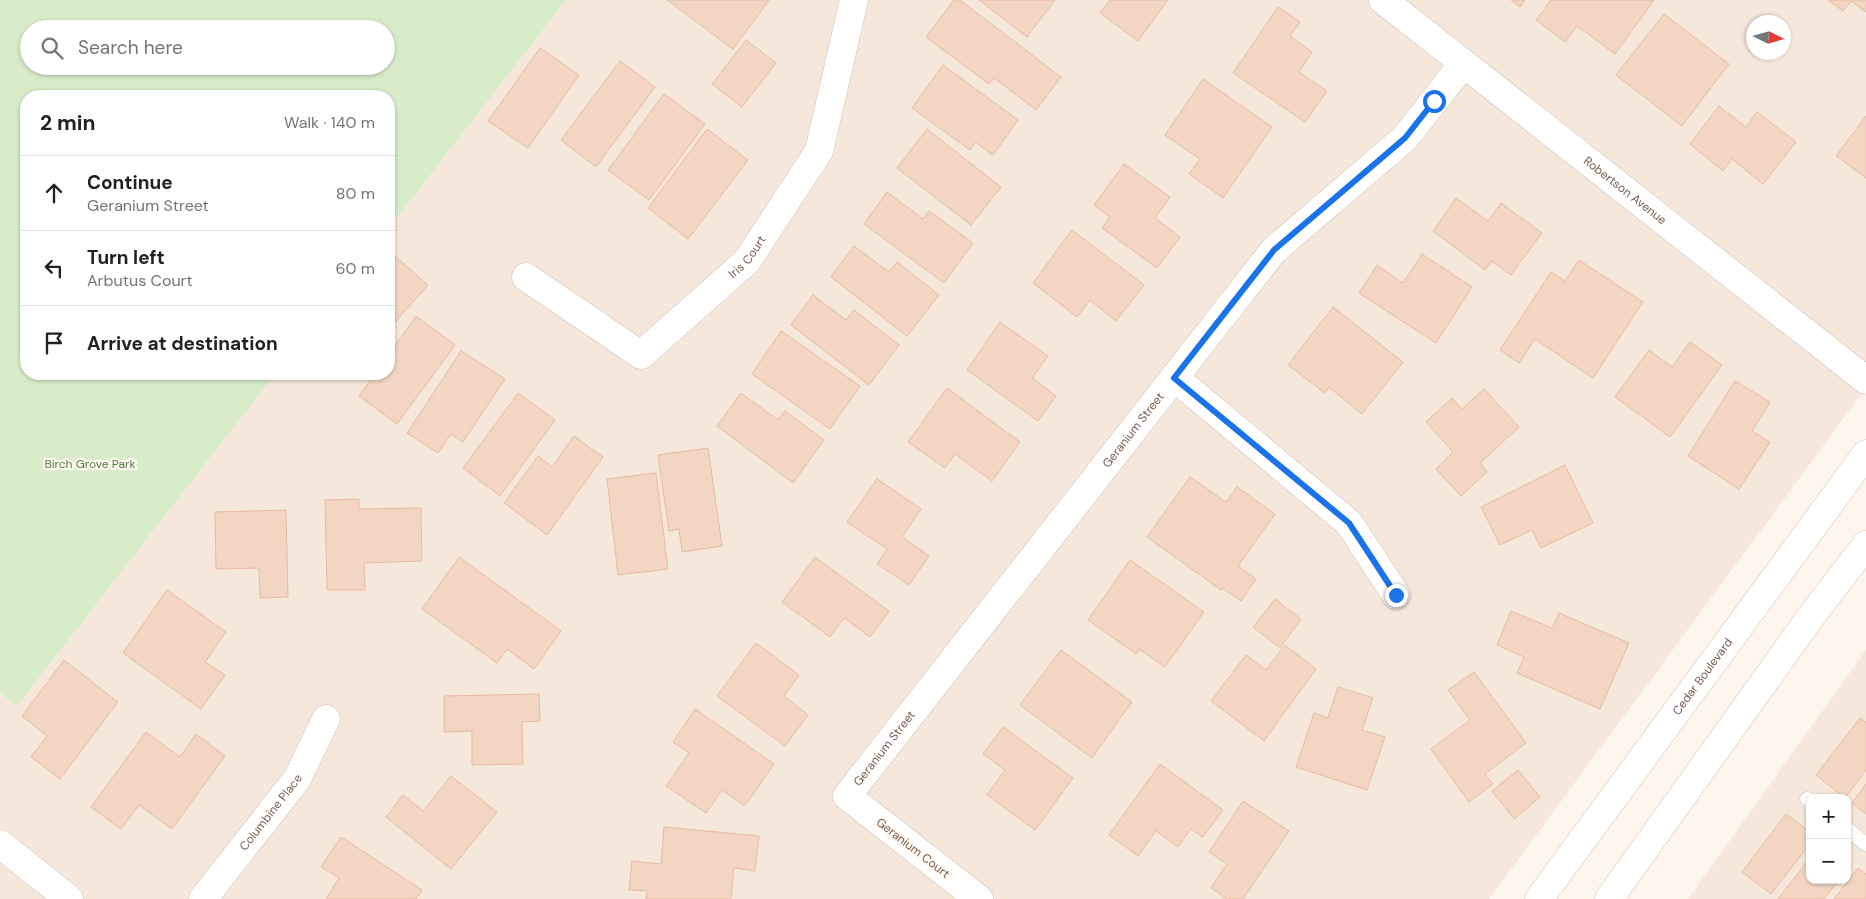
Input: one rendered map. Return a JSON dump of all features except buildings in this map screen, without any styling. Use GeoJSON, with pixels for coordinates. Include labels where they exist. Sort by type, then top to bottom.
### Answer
{"type":"FeatureCollection","features":[{"type":"Feature","properties":{"kind":"street","name":"Iris Court"},"geometry":{"type":"LineString","coordinates":[[526,277],[641,355],[747,261],[818,151],[854,0]]}},
{"type":"Feature","properties":{"kind":"street","name":"Robertson Avenue"},"geometry":{"type":"LineString","coordinates":[[1383,0],[1866,380]]}},
{"type":"Feature","properties":{"kind":"street","name":"Geranium Street"},"geometry":{"type":"LineString","coordinates":[[848,796],[1274,250],[1405,138],[1463,64]]}},
{"type":"Feature","properties":{"kind":"street"},"geometry":{"type":"LineString","coordinates":[[1174,378],[1349,523],[1396,595]]}},
{"type":"Feature","properties":{"kind":"street","name":"Cedar Boulevard"},"geometry":{"type":"LineString","coordinates":[[1539,899],[1866,454]]}},
{"type":"Feature","properties":{"kind":"street"},"geometry":{"type":"LineString","coordinates":[[1609,899],[1812,615],[1866,545]]}},
{"type":"Feature","properties":{"kind":"street","name":"Columbine Place"},"geometry":{"type":"LineString","coordinates":[[203,899],[297,778],[326,719]]}},
{"type":"Feature","properties":{"kind":"street","name":"Geranium Court"},"geometry":{"type":"LineString","coordinates":[[848,796],[979,899]]}},
{"type":"Feature","properties":{"kind":"street"},"geometry":{"type":"LineString","coordinates":[[0,844],[69,899]]}},
{"type":"Feature","properties":{"kind":"lane"},"geometry":{"type":"LineString","coordinates":[[1851,832],[1866,844]]}},
{"type":"Feature","properties":{"kind":"shaded area"},"geometry":{"type":"Polygon","coordinates":[[[566,0],[1866,0],[1866,388],[1489,899],[0,899],[0,693],[17,706],[270,380],[395,380],[395,220],[566,0]]]}},
{"type":"Feature","properties":{"kind":"shaded area"},"geometry":{"type":"Polygon","coordinates":[[[1866,650],[1866,899],[1688,899],[1866,650]]]}},
{"type":"Feature","properties":{"kind":"green space","name":"Birch Grove Park"},"geometry":{"type":"Polygon","coordinates":[[[0,0],[566,0],[395,220],[395,90],[20,90],[20,380],[270,380],[17,706],[0,693],[0,0]]]}},
{"type":"Feature","properties":{"kind":"route"},"geometry":{"type":"LineString","coordinates":[[1396,595],[1349,523],[1174,378],[1274,250],[1405,138],[1434,101]]}}]}
